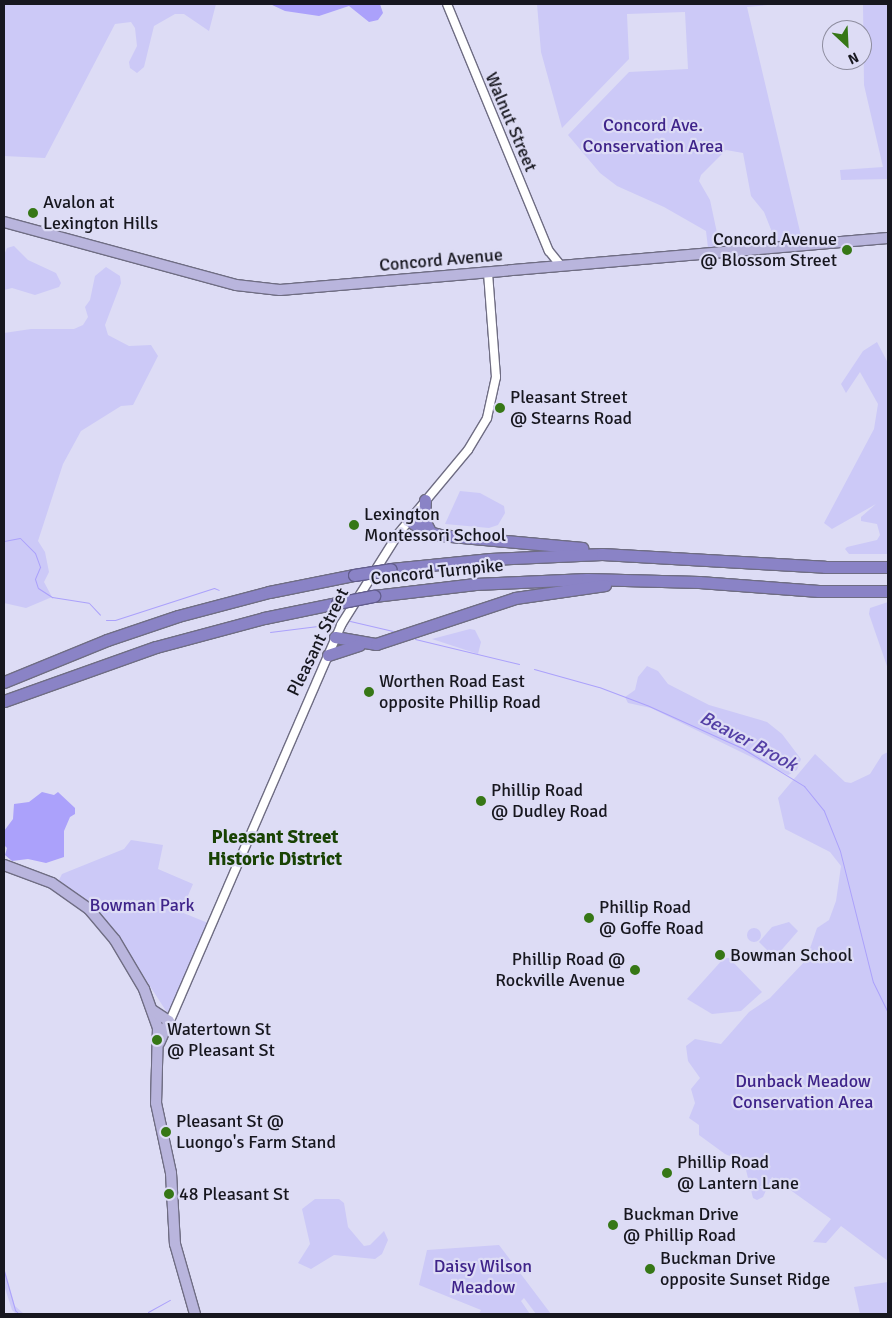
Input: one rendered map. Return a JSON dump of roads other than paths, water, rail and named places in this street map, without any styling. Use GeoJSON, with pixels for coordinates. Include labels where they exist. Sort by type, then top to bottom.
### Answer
{"type":"FeatureCollection","features":[{"type":"Feature","properties":{"kind":"highway"},"geometry":{"type":"LineString","coordinates":[[425,500],[424,520],[431,534]]}},
{"type":"Feature","properties":{"kind":"highway"},"geometry":{"type":"LineString","coordinates":[[408,520],[431,534],[621,554],[816,567],[888,567]]}},
{"type":"Feature","properties":{"kind":"highway","name":"Concord Turnpike"},"geometry":{"type":"LineString","coordinates":[[4,682],[116,637],[178,616],[269,592],[391,569],[509,558],[621,554]]}},
{"type":"Feature","properties":{"kind":"highway"},"geometry":{"type":"LineString","coordinates":[[328,655],[365,644],[384,642],[520,597],[646,579]]}},
{"type":"Feature","properties":{"kind":"highway","name":"Concord Turnpike"},"geometry":{"type":"LineString","coordinates":[[4,701],[156,647],[264,618],[374,596],[512,581],[646,579],[810,591],[888,591]]}},
{"type":"Feature","properties":{"kind":"highway"},"geometry":{"type":"LineString","coordinates":[[335,637],[365,644]]}},
{"type":"Feature","properties":{"kind":"main road","name":"Concord Avenue"},"geometry":{"type":"LineString","coordinates":[[4,222],[262,289],[304,289],[888,238]]}},
{"type":"Feature","properties":{"kind":"main road"},"geometry":{"type":"LineString","coordinates":[[4,865],[52,883],[90,909],[128,959],[163,1020]]}},
{"type":"Feature","properties":{"kind":"main road","name":"Pleasant Street"},"geometry":{"type":"LineString","coordinates":[[163,1020],[159,1045],[156,1103],[171,1173],[175,1244],[185,1288],[196,1314]]}},
{"type":"Feature","properties":{"kind":"street","name":"Walnut Street"},"geometry":{"type":"LineString","coordinates":[[447,4],[549,251],[561,266]]}},
{"type":"Feature","properties":{"kind":"street","name":"Walnut Street"},"geometry":{"type":"LineString","coordinates":[[547,267],[549,251]]}},
{"type":"Feature","properties":{"kind":"street","name":"Pleasant Street"},"geometry":{"type":"LineString","coordinates":[[163,1020],[335,637],[408,520],[474,441],[494,398],[496,366],[488,272]]}},
{"type":"Feature","properties":{"kind":"waterway","name":"Beaver Brook"},"geometry":{"type":"LineString","coordinates":[[4,541],[20,538],[35,553],[40,567],[35,579],[38,588],[52,597],[89,603],[100,615]]}},
{"type":"Feature","properties":{"kind":"waterway","name":"Beaver Brook"},"geometry":{"type":"LineString","coordinates":[[106,620],[115,620],[214,588],[219,590]]}},
{"type":"Feature","properties":{"kind":"waterway","name":"Beaver Brook"},"geometry":{"type":"LineString","coordinates":[[350,621],[393,631]]}},
{"type":"Feature","properties":{"kind":"waterway","name":"Beaver Brook"},"geometry":{"type":"LineString","coordinates":[[270,632],[334,624]]}},
{"type":"Feature","properties":{"kind":"waterway","name":"Beaver Brook"},"geometry":{"type":"LineString","coordinates":[[415,639],[519,664]]}},
{"type":"Feature","properties":{"kind":"waterway","name":"Beaver Brook"},"geometry":{"type":"LineString","coordinates":[[534,669],[599,687],[649,706],[742,748],[804,786],[824,811],[840,851],[873,982],[888,1013]]}},
{"type":"Feature","properties":{"kind":"waterway"},"geometry":{"type":"LineString","coordinates":[[4,1271],[15,1310],[19,1314]]}},
{"type":"Feature","properties":{"kind":"waterway"},"geometry":{"type":"LineString","coordinates":[[148,1312],[170,1300]]}},
{"type":"Feature","properties":{"kind":"place","name":"Avalon at Lexington Hills"},"geometry":{"type":"Point","coordinates":[33,213]}},
{"type":"Feature","properties":{"kind":"place","name":"Concord Avenue @ Blossom Street"},"geometry":{"type":"Point","coordinates":[847,250]}},
{"type":"Feature","properties":{"kind":"place","name":"Pleasant Street @ Stearns Road"},"geometry":{"type":"Point","coordinates":[500,408]}},
{"type":"Feature","properties":{"kind":"place","name":"Lexington Montessori School"},"geometry":{"type":"Point","coordinates":[354,525]}},
{"type":"Feature","properties":{"kind":"place","name":"Worthen Road East opposite Phillip Road"},"geometry":{"type":"Point","coordinates":[369,692]}},
{"type":"Feature","properties":{"kind":"place","name":"Phillip Road @ Dudley Road"},"geometry":{"type":"Point","coordinates":[481,801]}},
{"type":"Feature","properties":{"kind":"place","name":"Phillip Road @ Goffe Road"},"geometry":{"type":"Point","coordinates":[589,918]}},
{"type":"Feature","properties":{"kind":"place","name":"Bowman School"},"geometry":{"type":"Point","coordinates":[720,955]}},
{"type":"Feature","properties":{"kind":"place","name":"Phillip Road @ Rockville Avenue"},"geometry":{"type":"Point","coordinates":[635,970]}},
{"type":"Feature","properties":{"kind":"place","name":"Watertown St @ Pleasant St"},"geometry":{"type":"Point","coordinates":[157,1040]}},
{"type":"Feature","properties":{"kind":"place","name":"Pleasant St @ Luongo's Farm Stand"},"geometry":{"type":"Point","coordinates":[166,1132]}},
{"type":"Feature","properties":{"kind":"place","name":"Phillip Road @ Lantern Lane"},"geometry":{"type":"Point","coordinates":[667,1173]}},
{"type":"Feature","properties":{"kind":"place","name":"48 Pleasant St"},"geometry":{"type":"Point","coordinates":[169,1194]}},
{"type":"Feature","properties":{"kind":"place","name":"Buckman Drive @ Phillip Road"},"geometry":{"type":"Point","coordinates":[613,1225]}},
{"type":"Feature","properties":{"kind":"place","name":"Buckman Drive opposite Sunset Ridge"},"geometry":{"type":"Point","coordinates":[650,1269]}},
{"type":"Feature","properties":{"kind":"district","name":"Pleasant Street Historic District"},"geometry":{"type":"Point","coordinates":[275,849]}},
{"type":"Feature","properties":{"kind":"park label","name":"Concord Ave. Conservation Area"},"geometry":{"type":"Point","coordinates":[653,136]}},
{"type":"Feature","properties":{"kind":"park label","name":"Bowman Park"},"geometry":{"type":"Point","coordinates":[142,905]}},
{"type":"Feature","properties":{"kind":"park label","name":"Dunback Meadow Conservation Area"},"geometry":{"type":"Point","coordinates":[803,1092]}},
{"type":"Feature","properties":{"kind":"park label","name":"Daisy Wilson Meadow"},"geometry":{"type":"Point","coordinates":[483,1277]}}]}
